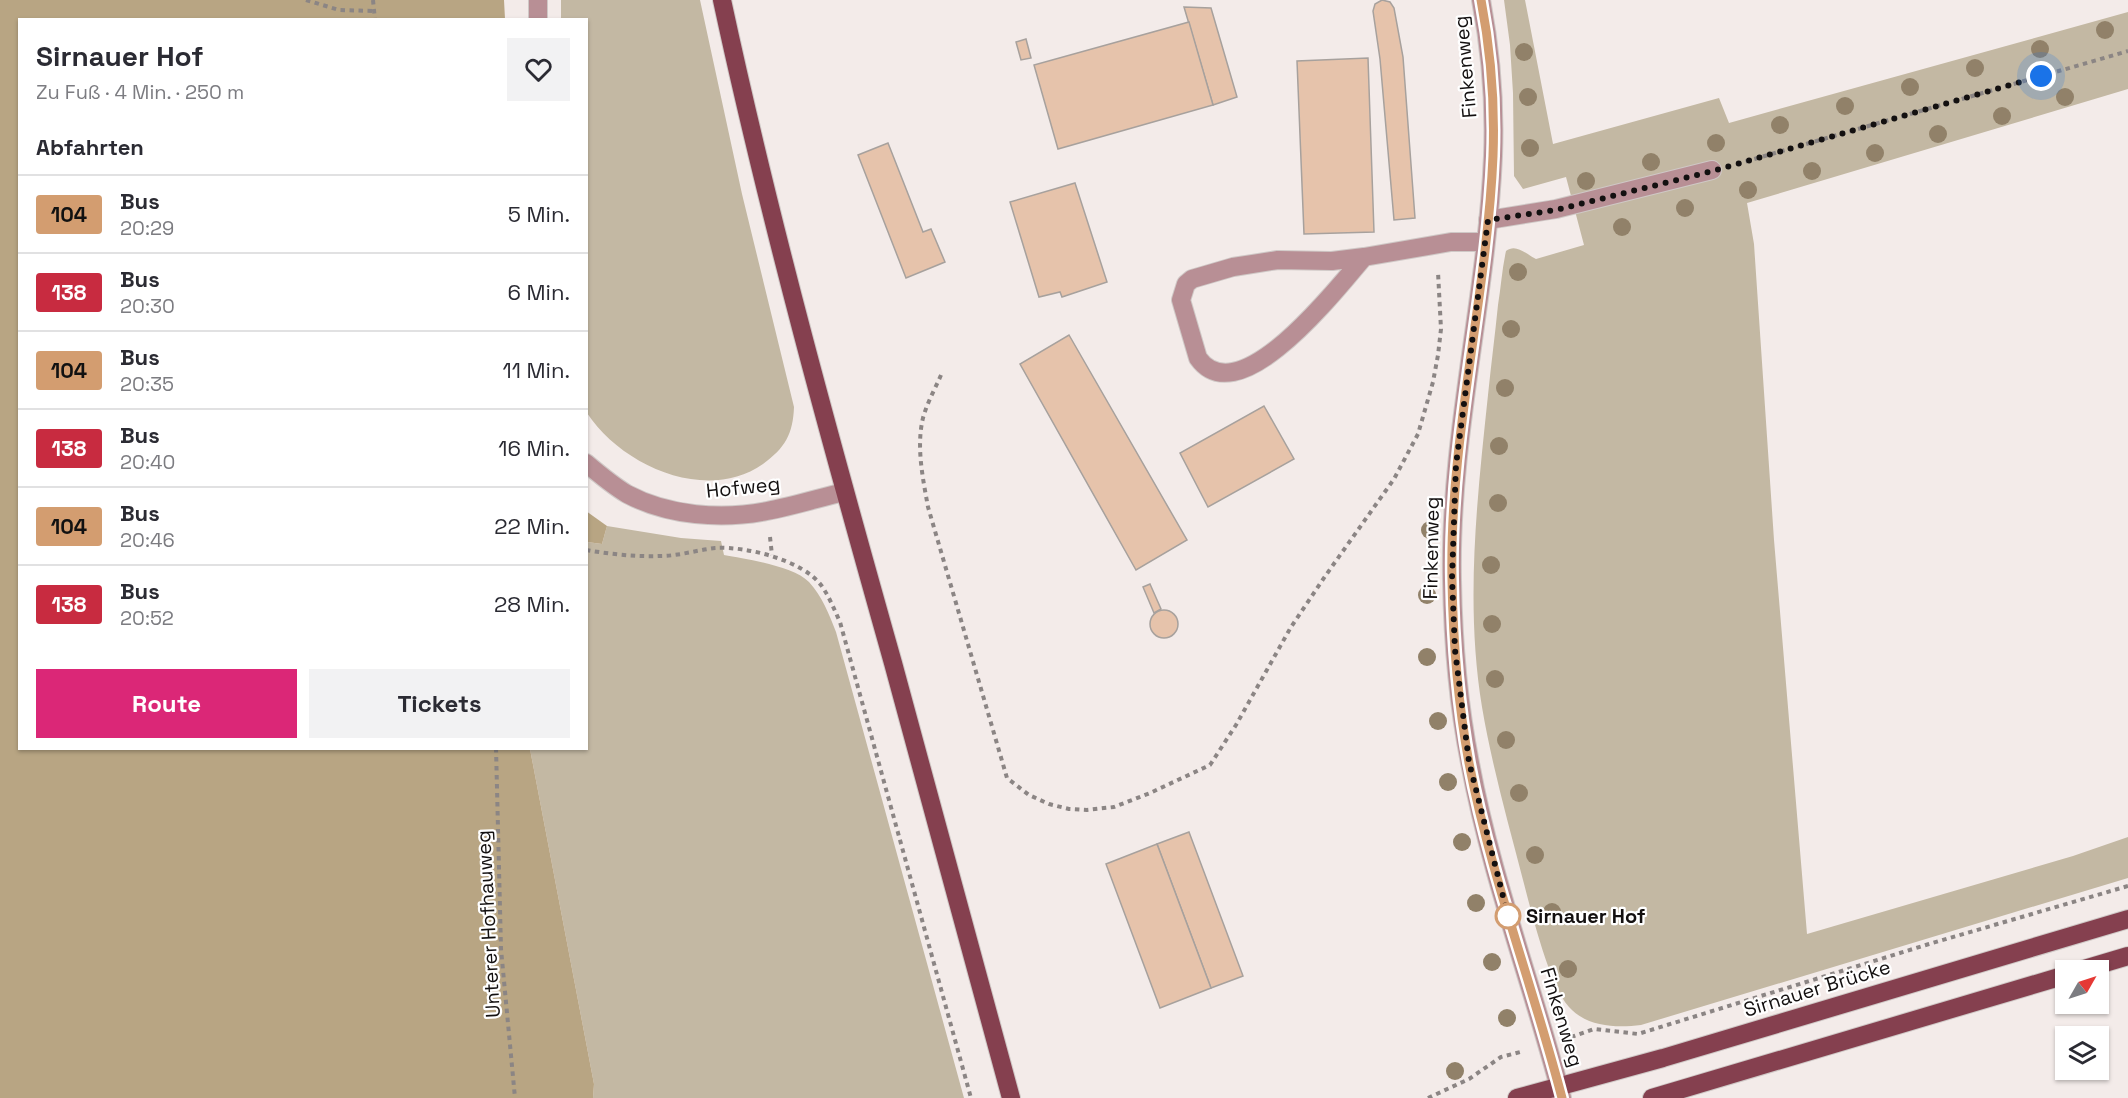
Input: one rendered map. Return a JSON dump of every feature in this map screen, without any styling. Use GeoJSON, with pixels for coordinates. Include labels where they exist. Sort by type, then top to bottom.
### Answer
{"type":"FeatureCollection","features":[{"type":"Feature","properties":{"kind":"main road"},"geometry":{"type":"LineString","coordinates":[[722,0],[788,279],[844,492],[893,663],[1011,1098]]}},
{"type":"Feature","properties":{"kind":"main road","name":"Sirnauer Brücke"},"geometry":{"type":"LineString","coordinates":[[1517,1098],[1561,1092],[1663,1058],[2128,919]]}},
{"type":"Feature","properties":{"kind":"main road"},"geometry":{"type":"LineString","coordinates":[[2109,962],[2128,956]]}},
{"type":"Feature","properties":{"kind":"main road"},"geometry":{"type":"LineString","coordinates":[[1655,1098],[2055,978]]}},
{"type":"Feature","properties":{"kind":"street"},"geometry":{"type":"LineString","coordinates":[[538,0],[538,18]]}},
{"type":"Feature","properties":{"kind":"street","name":"Finkenweg"},"geometry":{"type":"LineString","coordinates":[[1482,0],[1488,36],[1493,117],[1488,220],[1456,465],[1452,578],[1454,631],[1469,762],[1479,807],[1507,913],[1561,1092]]}},
{"type":"Feature","properties":{"kind":"street"},"geometry":{"type":"LineString","coordinates":[[1488,220],[1556,210],[1713,171]]}},
{"type":"Feature","properties":{"kind":"street"},"geometry":{"type":"LineString","coordinates":[[1364,257],[1306,323],[1268,355],[1233,373],[1220,374],[1212,372],[1198,358],[1180,300],[1186,284],[1192,279],[1233,267],[1278,260],[1323,261],[1364,257],[1451,242],[1485,242]]}},
{"type":"Feature","properties":{"kind":"street","name":"Hofweg"},"geometry":{"type":"LineString","coordinates":[[588,465],[628,495],[656,505],[704,515],[735,515],[766,511],[844,492]]}},
{"type":"Feature","properties":{"kind":"path"},"geometry":{"type":"LineString","coordinates":[[306,0],[339,10],[374,11]]}},
{"type":"Feature","properties":{"kind":"path"},"geometry":{"type":"LineString","coordinates":[[373,0],[375,18]]}},
{"type":"Feature","properties":{"kind":"path"},"geometry":{"type":"LineString","coordinates":[[1713,171],[2128,51]]}},
{"type":"Feature","properties":{"kind":"path"},"geometry":{"type":"LineString","coordinates":[[941,375],[923,421],[920,448],[922,474],[928,507],[1007,778],[1029,795],[1049,804],[1069,809],[1087,810],[1114,807],[1210,765],[1236,725],[1291,627],[1394,479],[1418,434],[1437,364],[1441,329],[1437,244]]}},
{"type":"Feature","properties":{"kind":"path"},"geometry":{"type":"LineString","coordinates":[[588,550],[649,557],[721,548],[772,555],[807,572],[820,583],[840,622],[971,1098]]}},
{"type":"Feature","properties":{"kind":"path","name":"Unterer Hofhauweg"},"geometry":{"type":"LineString","coordinates":[[496,750],[501,950],[515,1098]]}},
{"type":"Feature","properties":{"kind":"path"},"geometry":{"type":"LineString","coordinates":[[1428,1098],[1469,1079],[1501,1057],[1593,1029],[1638,1034],[1929,944],[2128,886]]}},
{"type":"Feature","properties":{"kind":"shaded area"},"geometry":{"type":"Polygon","coordinates":[[[0,0],[504,0],[505,18],[18,18],[18,750],[530,750],[594,1084],[593,1098],[0,1098],[0,0]]]}},
{"type":"Feature","properties":{"kind":"shaded area"},"geometry":{"type":"Polygon","coordinates":[[[561,0],[700,0],[742,194],[794,407],[790,433],[782,446],[763,464],[740,475],[716,480],[691,479],[666,473],[643,463],[621,449],[602,432],[588,414],[588,18],[561,18],[561,0]]]}},
{"type":"Feature","properties":{"kind":"shaded area"},"geometry":{"type":"Polygon","coordinates":[[[1504,0],[1525,0],[1553,144],[1719,98],[1729,123],[2128,12],[2128,89],[1747,203],[1754,244],[1774,540],[1807,934],[2073,856],[2128,837],[2128,878],[1641,1025],[1602,1025],[1584,1019],[1569,1007],[1554,982],[1542,947],[1501,794],[1482,707],[1474,629],[1474,551],[1480,473],[1506,251],[1514,248],[1536,259],[1584,245],[1566,177],[1523,189],[1514,176],[1513,93],[1504,0]]]}},
{"type":"Feature","properties":{"kind":"shaded area"},"geometry":{"type":"Polygon","coordinates":[[[588,512],[607,526],[602,544],[588,542],[588,512]]]}},
{"type":"Feature","properties":{"kind":"shaded area"},"geometry":{"type":"Polygon","coordinates":[[[607,526],[681,538],[721,541],[724,555],[769,564],[802,576],[818,593],[836,632],[964,1098],[593,1098],[594,1084],[530,750],[588,750],[588,542],[602,544],[607,526]]]}},
{"type":"Feature","properties":{"kind":"building"},"geometry":{"type":"Polygon","coordinates":[[[1382,0],[1390,2],[1394,8],[1403,57],[1415,218],[1394,220],[1380,59],[1373,11],[1375,4],[1382,0]]]}},
{"type":"Feature","properties":{"kind":"building"},"geometry":{"type":"Polygon","coordinates":[[[1184,7],[1211,8],[1237,97],[1213,105],[1184,7]]]}},
{"type":"Feature","properties":{"kind":"building"},"geometry":{"type":"Polygon","coordinates":[[[1189,22],[1213,105],[1058,149],[1034,65],[1189,22]]]}},
{"type":"Feature","properties":{"kind":"building"},"geometry":{"type":"Polygon","coordinates":[[[1026,39],[1031,58],[1021,60],[1016,42],[1026,39]]]}},
{"type":"Feature","properties":{"kind":"building"},"geometry":{"type":"Polygon","coordinates":[[[1368,58],[1374,232],[1304,234],[1297,61],[1368,58]]]}},
{"type":"Feature","properties":{"kind":"building"},"geometry":{"type":"Polygon","coordinates":[[[888,143],[923,232],[931,229],[945,262],[906,278],[858,155],[888,143]]]}},
{"type":"Feature","properties":{"kind":"building"},"geometry":{"type":"Polygon","coordinates":[[[1075,183],[1107,282],[1062,297],[1060,292],[1039,297],[1010,202],[1075,183]]]}},
{"type":"Feature","properties":{"kind":"building"},"geometry":{"type":"Polygon","coordinates":[[[1069,335],[1187,540],[1136,570],[1020,364],[1069,335]]]}},
{"type":"Feature","properties":{"kind":"building"},"geometry":{"type":"Polygon","coordinates":[[[1264,406],[1294,459],[1208,507],[1180,453],[1264,406]]]}},
{"type":"Feature","properties":{"kind":"building"},"geometry":{"type":"Polygon","coordinates":[[[1150,584],[1161,609],[1154,613],[1143,587],[1150,584]]]}},
{"type":"Feature","properties":{"kind":"building"},"geometry":{"type":"Polygon","coordinates":[[[1164,610],[1174,614],[1178,624],[1174,634],[1164,638],[1154,634],[1150,624],[1154,614],[1164,610]]]}},
{"type":"Feature","properties":{"kind":"building"},"geometry":{"type":"Polygon","coordinates":[[[1189,832],[1243,976],[1211,988],[1157,844],[1189,832]]]}},
{"type":"Feature","properties":{"kind":"building"},"geometry":{"type":"Polygon","coordinates":[[[1157,844],[1211,988],[1160,1008],[1106,864],[1157,844]]]}},
{"type":"Feature","properties":{"kind":"bus line","name":"104"},"geometry":{"type":"LineString","coordinates":[[1481,0],[1488,36],[1492,78],[1493,156],[1488,220],[1456,465],[1452,578],[1454,631],[1469,762],[1507,913],[1545,1033],[1562,1098]]}},
{"type":"Feature","properties":{"kind":"place","name":"Sirnauer Hof"},"geometry":{"type":"Point","coordinates":[1508,916]}},
{"type":"Feature","properties":{"kind":"route"},"geometry":{"type":"LineString","coordinates":[[1508,916],[1469,762],[1455,650],[1452,578],[1456,465],[1488,220],[1556,210],[1713,171],[2041,76]]}}]}
